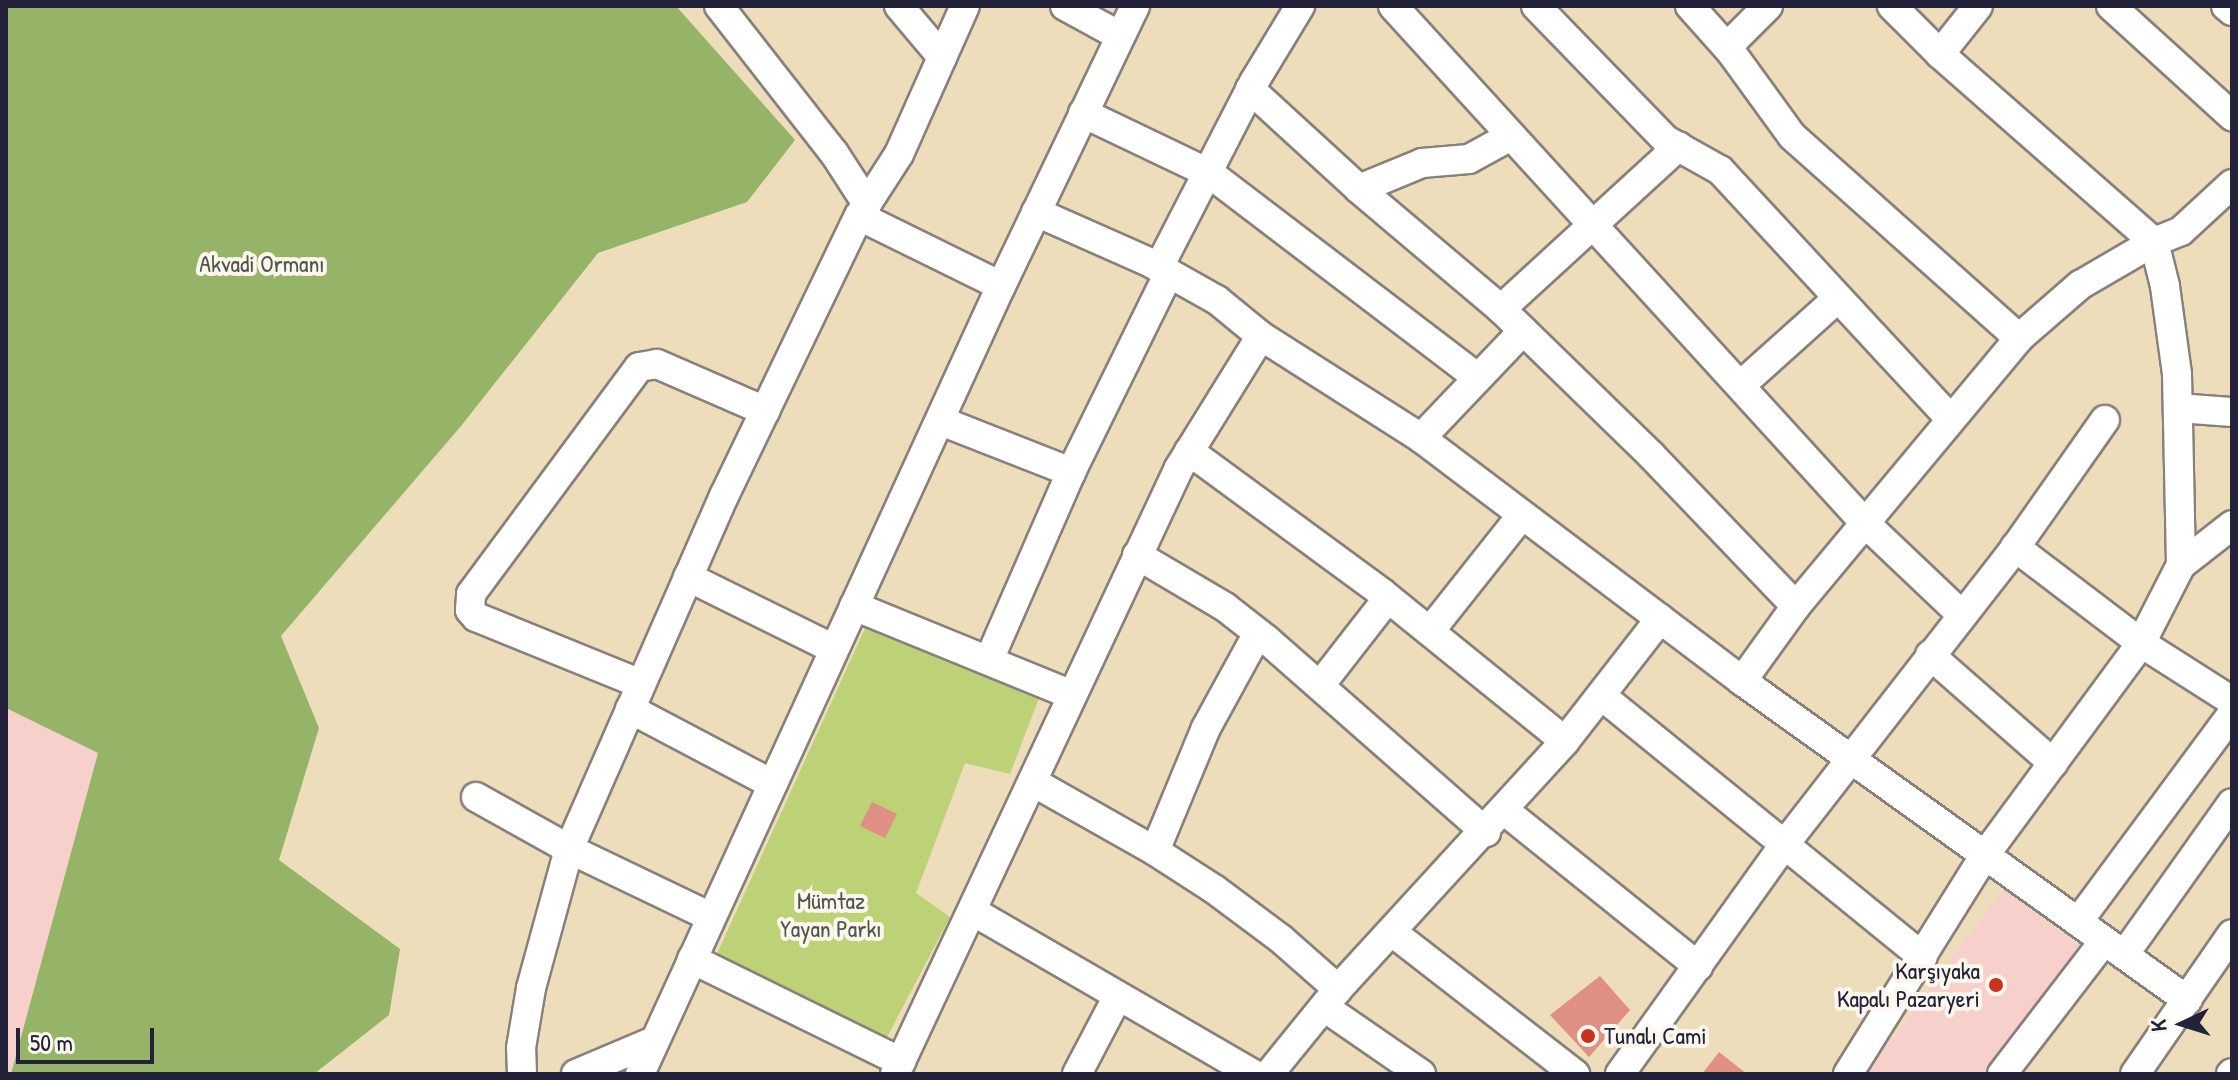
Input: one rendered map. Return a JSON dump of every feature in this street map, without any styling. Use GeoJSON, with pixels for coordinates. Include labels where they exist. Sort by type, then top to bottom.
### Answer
{"type":"FeatureCollection","features":[{"type":"Feature","properties":{"kind":"street"},"geometry":{"type":"LineString","coordinates":[[719,6],[834,153],[863,210],[1001,286]]}},
{"type":"Feature","properties":{"kind":"street"},"geometry":{"type":"LineString","coordinates":[[899,6],[942,57]]}},
{"type":"Feature","properties":{"kind":"street"},"geometry":{"type":"LineString","coordinates":[[522,1074],[521,1048],[531,988],[569,849],[688,577],[765,411],[863,210],[899,154],[965,6]]}},
{"type":"Feature","properties":{"kind":"street"},"geometry":{"type":"LineString","coordinates":[[1065,6],[1120,36]]}},
{"type":"Feature","properties":{"kind":"street"},"geometry":{"type":"LineString","coordinates":[[640,1074],[1001,286],[1135,6]]}},
{"type":"Feature","properties":{"kind":"street"},"geometry":{"type":"LineString","coordinates":[[989,660],[1071,472],[1209,173],[1250,89],[1300,6]]}},
{"type":"Feature","properties":{"kind":"street"},"geometry":{"type":"LineString","coordinates":[[1393,6],[1865,523],[1962,615]]}},
{"type":"Feature","properties":{"kind":"street"},"geometry":{"type":"LineString","coordinates":[[1536,6],[1666,140],[1720,170],[1950,418]]}},
{"type":"Feature","properties":{"kind":"street"},"geometry":{"type":"LineString","coordinates":[[1690,6],[1727,47],[1792,136],[2019,338]]}},
{"type":"Feature","properties":{"kind":"street"},"geometry":{"type":"LineString","coordinates":[[1727,47],[1768,6]]}},
{"type":"Feature","properties":{"kind":"street"},"geometry":{"type":"LineString","coordinates":[[1892,6],[1940,54],[2154,242],[2165,286],[2178,408],[2181,565]]}},
{"type":"Feature","properties":{"kind":"street"},"geometry":{"type":"LineString","coordinates":[[1940,54],[1978,6]]}},
{"type":"Feature","properties":{"kind":"street"},"geometry":{"type":"LineString","coordinates":[[2111,6],[2232,116]]}},
{"type":"Feature","properties":{"kind":"street"},"geometry":{"type":"LineString","coordinates":[[2226,6],[2232,11]]}},
{"type":"Feature","properties":{"kind":"street"},"geometry":{"type":"LineString","coordinates":[[1250,89],[1359,189],[1501,309],[1651,455],[1796,606]]}},
{"type":"Feature","properties":{"kind":"street"},"geometry":{"type":"LineString","coordinates":[[1083,113],[1209,173],[1478,378]]}},
{"type":"Feature","properties":{"kind":"street"},"geometry":{"type":"LineString","coordinates":[[1359,189],[1422,163],[1469,159],[1511,136]]}},
{"type":"Feature","properties":{"kind":"street"},"geometry":{"type":"LineString","coordinates":[[1501,309],[1679,146]]}},
{"type":"Feature","properties":{"kind":"street"},"geometry":{"type":"LineString","coordinates":[[1742,681],[1796,606],[2019,338],[2080,285],[2154,242],[2181,231],[2232,184]]}},
{"type":"Feature","properties":{"kind":"street"},"geometry":{"type":"LineString","coordinates":[[1036,212],[1164,270],[1217,300],[1261,336],[1421,438],[1742,681],[2187,1000]]}},
{"type":"Feature","properties":{"kind":"street"},"geometry":{"type":"LineString","coordinates":[[1741,385],[1838,298]]}},
{"type":"Feature","properties":{"kind":"street"},"geometry":{"type":"LineString","coordinates":[[1421,438],[1523,331]]}},
{"type":"Feature","properties":{"kind":"street"},"geometry":{"type":"LineString","coordinates":[[692,959],[898,1068],[974,912],[1137,555],[1189,451],[1261,336]]}},
{"type":"Feature","properties":{"kind":"street"},"geometry":{"type":"LineString","coordinates":[[765,411],[657,364],[639,367],[471,594],[470,610],[476,617],[636,696],[772,784]]}},
{"type":"Feature","properties":{"kind":"street"},"geometry":{"type":"LineString","coordinates":[[2178,408],[2232,412]]}},
{"type":"Feature","properties":{"kind":"street"},"geometry":{"type":"LineString","coordinates":[[1620,1074],[1849,757],[2015,547],[2105,420]]}},
{"type":"Feature","properties":{"kind":"street"},"geometry":{"type":"LineString","coordinates":[[941,421],[1071,472]]}},
{"type":"Feature","properties":{"kind":"street"},"geometry":{"type":"LineString","coordinates":[[1189,451],[1388,598],[1565,741]]}},
{"type":"Feature","properties":{"kind":"street"},"geometry":{"type":"LineString","coordinates":[[1430,631],[1522,515]]}},
{"type":"Feature","properties":{"kind":"street"},"geometry":{"type":"LineString","coordinates":[[1848,1074],[1985,855],[2141,643],[2181,565],[2232,525]]}},
{"type":"Feature","properties":{"kind":"street"},"geometry":{"type":"LineString","coordinates":[[2015,547],[2141,643],[2232,701]]}},
{"type":"Feature","properties":{"kind":"street"},"geometry":{"type":"LineString","coordinates":[[1137,555],[1225,607],[1495,822],[1698,966]]}},
{"type":"Feature","properties":{"kind":"street"},"geometry":{"type":"LineString","coordinates":[[688,577],[834,649]]}},
{"type":"Feature","properties":{"kind":"street"},"geometry":{"type":"LineString","coordinates":[[1321,684],[1388,598]]}},
{"type":"Feature","properties":{"kind":"street"},"geometry":{"type":"LineString","coordinates":[[854,606],[1072,695]]}},
{"type":"Feature","properties":{"kind":"street"},"geometry":{"type":"LineString","coordinates":[[1269,1074],[1331,998],[1495,822],[1603,697],[1660,619]]}},
{"type":"Feature","properties":{"kind":"street"},"geometry":{"type":"LineString","coordinates":[[1155,851],[1206,728],[1258,633]]}},
{"type":"Feature","properties":{"kind":"street"},"geometry":{"type":"LineString","coordinates":[[1930,655],[2053,763]]}},
{"type":"Feature","properties":{"kind":"street"},"geometry":{"type":"LineString","coordinates":[[1603,697],[1923,957]]}},
{"type":"Feature","properties":{"kind":"street"},"geometry":{"type":"LineString","coordinates":[[2078,922],[2232,714]]}},
{"type":"Feature","properties":{"kind":"street"},"geometry":{"type":"LineString","coordinates":[[1033,782],[1155,851],[1281,939],[1331,998],[1421,1074]]}},
{"type":"Feature","properties":{"kind":"street"},"geometry":{"type":"LineString","coordinates":[[476,797],[569,849],[711,917]]}},
{"type":"Feature","properties":{"kind":"street"},"geometry":{"type":"LineString","coordinates":[[2002,1074],[2114,948],[2232,803]]}},
{"type":"Feature","properties":{"kind":"street"},"geometry":{"type":"LineString","coordinates":[[974,912],[1253,1074]]}},
{"type":"Feature","properties":{"kind":"street"},"geometry":{"type":"LineString","coordinates":[[1392,932],[1575,1074]]}},
{"type":"Feature","properties":{"kind":"street"},"geometry":{"type":"LineString","coordinates":[[2135,1074],[2232,934]]}},
{"type":"Feature","properties":{"kind":"street"},"geometry":{"type":"LineString","coordinates":[[1077,1074],[1118,996]]}},
{"type":"Feature","properties":{"kind":"street"},"geometry":{"type":"LineString","coordinates":[[576,1074],[654,1041]]}},
{"type":"Feature","properties":{"kind":"shaded area"},"geometry":{"type":"Polygon","coordinates":[[[6,708],[98,753],[11,1074],[6,1074],[6,708]]]}},
{"type":"Feature","properties":{"kind":"shaded area","name":"Karşıyaka Kapalı Pazaryeri"},"geometry":{"type":"Polygon","coordinates":[[[2004,889],[2086,951],[1993,1074],[1866,1074],[2004,889]]]}},
{"type":"Feature","properties":{"kind":"green space","name":"Akvadi Ormanı"},"geometry":{"type":"Polygon","coordinates":[[[6,6],[676,6],[795,140],[747,202],[598,253],[461,426],[281,636],[319,728],[279,860],[400,949],[389,1015],[314,1074],[11,1074],[98,753],[6,708],[6,6]]]}},
{"type":"Feature","properties":{"kind":"green space","name":"Mümtaz Yayan Parkı"},"geometry":{"type":"Polygon","coordinates":[[[867,624],[1039,698],[1010,774],[965,763],[916,893],[950,917],[886,1039],[716,956],[867,624]]]}},
{"type":"Feature","properties":{"kind":"building"},"geometry":{"type":"Polygon","coordinates":[[[872,802],[897,814],[885,838],[860,826],[872,802]]]}},
{"type":"Feature","properties":{"kind":"building","name":"Tunalı Cami"},"geometry":{"type":"Polygon","coordinates":[[[1600,976],[1630,1010],[1589,1057],[1550,1015],[1600,976]]]}},
{"type":"Feature","properties":{"kind":"building"},"geometry":{"type":"Polygon","coordinates":[[[1719,1052],[1747,1074],[1702,1074],[1719,1052]]]}},
{"type":"Feature","properties":{"kind":"place","name":"Karşıyaka Kapalı Pazaryeri"},"geometry":{"type":"Point","coordinates":[1996,985]}},
{"type":"Feature","properties":{"kind":"place","name":"Tunalı Cami"},"geometry":{"type":"Point","coordinates":[1588,1036]}}]}
